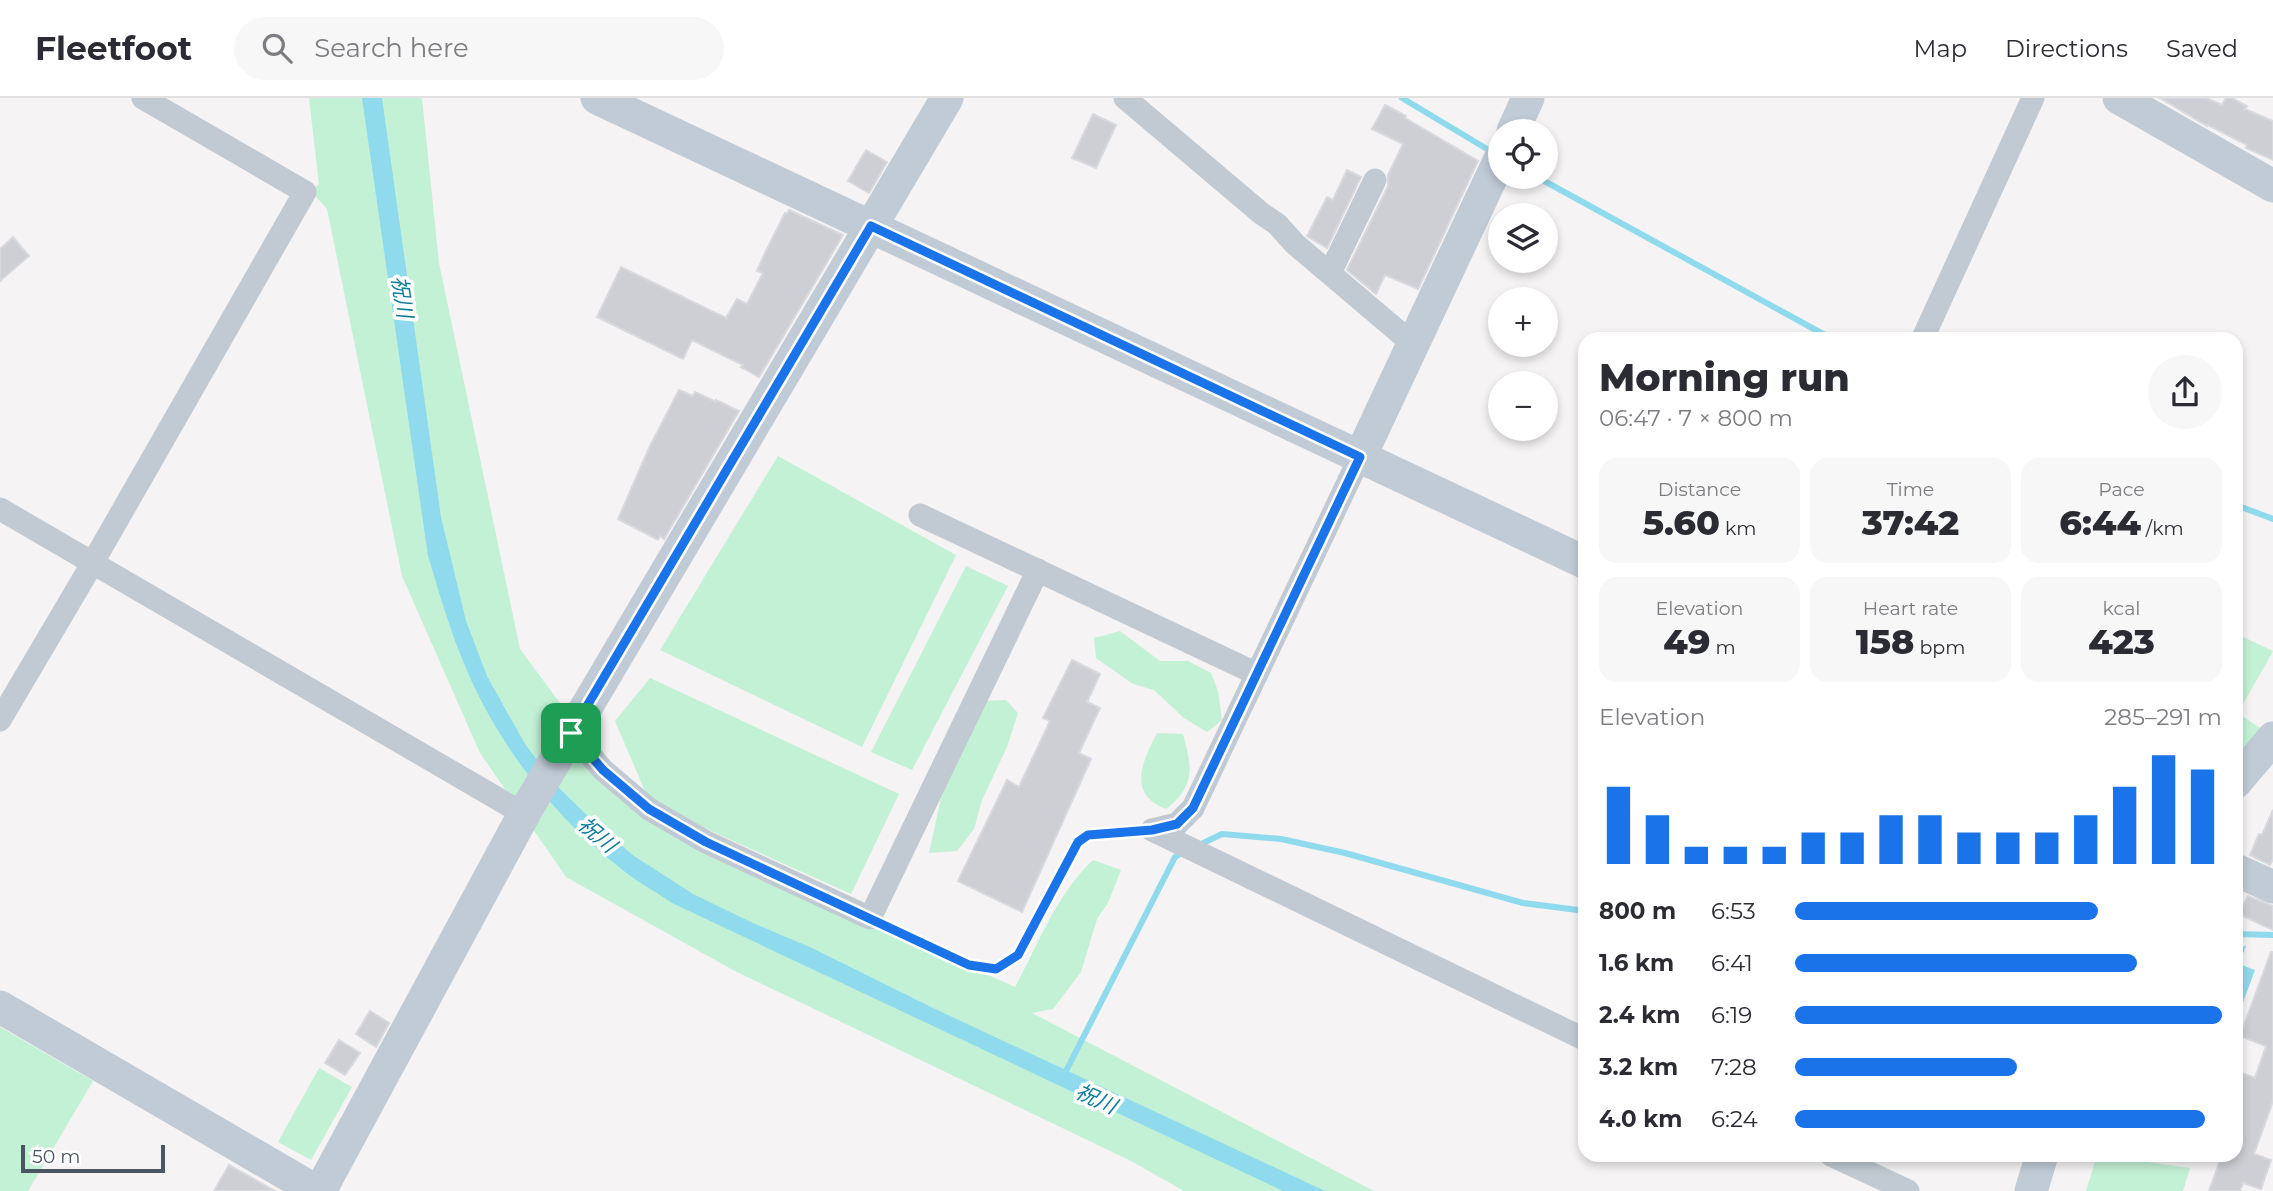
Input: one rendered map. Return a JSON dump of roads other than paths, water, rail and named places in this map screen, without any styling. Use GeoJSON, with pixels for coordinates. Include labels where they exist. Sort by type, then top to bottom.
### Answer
{"type":"FeatureCollection","features":[{"type":"Feature","properties":{"kind":"street"},"geometry":{"type":"LineString","coordinates":[[0,720],[305,192],[143,98]]}},
{"type":"Feature","properties":{"kind":"street"},"geometry":{"type":"LineString","coordinates":[[597,98],[1578,559]]}},
{"type":"Feature","properties":{"kind":"street"},"geometry":{"type":"LineString","coordinates":[[0,1007],[318,1191],[565,742],[947,98]]}},
{"type":"Feature","properties":{"kind":"street"},"geometry":{"type":"LineString","coordinates":[[1125,98],[1277,224],[1295,244],[1413,344]]}},
{"type":"Feature","properties":{"kind":"street"},"geometry":{"type":"LineString","coordinates":[[1518,119],[1528,98]]}},
{"type":"Feature","properties":{"kind":"street"},"geometry":{"type":"LineString","coordinates":[[1926,332],[2033,98]]}},
{"type":"Feature","properties":{"kind":"street"},"geometry":{"type":"LineString","coordinates":[[2119,98],[2273,186]]}},
{"type":"Feature","properties":{"kind":"street"},"geometry":{"type":"LineString","coordinates":[[1330,274],[1375,180]]}},
{"type":"Feature","properties":{"kind":"street"},"geometry":{"type":"LineString","coordinates":[[1152,830],[1177,824],[1193,808],[1488,185]]}},
{"type":"Feature","properties":{"kind":"street"},"geometry":{"type":"LineString","coordinates":[[0,509],[524,814]]}},
{"type":"Feature","properties":{"kind":"street"},"geometry":{"type":"LineString","coordinates":[[920,515],[1257,674]]}},
{"type":"Feature","properties":{"kind":"street"},"geometry":{"type":"LineString","coordinates":[[565,742],[649,809],[706,842],[870,918],[1038,570]]}},
{"type":"Feature","properties":{"kind":"street"},"geometry":{"type":"LineString","coordinates":[[2243,774],[2273,738]]}},
{"type":"Feature","properties":{"kind":"street"},"geometry":{"type":"LineString","coordinates":[[1152,830],[1578,1036]]}},
{"type":"Feature","properties":{"kind":"street"},"geometry":{"type":"LineString","coordinates":[[2243,873],[2273,887]]}},
{"type":"Feature","properties":{"kind":"street"},"geometry":{"type":"LineString","coordinates":[[1845,1162],[1901,1190]]}},
{"type":"Feature","properties":{"kind":"street"},"geometry":{"type":"LineString","coordinates":[[2031,1191],[2040,1162]]}},
{"type":"Feature","properties":{"kind":"lane"},"geometry":{"type":"LineString","coordinates":[[870,918],[969,965],[996,969],[1018,955],[1078,842],[1088,835],[1152,830]]}},
{"type":"Feature","properties":{"kind":"water","name":"祝川"},"geometry":{"type":"Polygon","coordinates":[[[362,98],[382,98],[441,517],[466,621],[487,676],[525,744],[556,785],[634,856],[693,894],[1325,1191],[1283,1191],[672,903],[625,872],[596,848],[554,806],[517,759],[485,708],[459,651],[428,556],[362,98]]]}},
{"type":"Feature","properties":{"kind":"water"},"geometry":{"type":"Polygon","coordinates":[[[2243,966],[2255,970],[2243,1003],[2243,966]]]}},
{"type":"Feature","properties":{"kind":"waterway"},"geometry":{"type":"LineString","coordinates":[[1402,98],[1488,150]]}},
{"type":"Feature","properties":{"kind":"waterway"},"geometry":{"type":"LineString","coordinates":[[1558,189],[1819,332]]}},
{"type":"Feature","properties":{"kind":"waterway"},"geometry":{"type":"LineString","coordinates":[[2243,508],[2273,519]]}},
{"type":"Feature","properties":{"kind":"waterway"},"geometry":{"type":"LineString","coordinates":[[1197,846],[1222,834],[1281,839],[1345,853],[1523,903],[1578,910]]}},
{"type":"Feature","properties":{"kind":"waterway"},"geometry":{"type":"LineString","coordinates":[[1064,1075],[1175,857],[1184,852]]}},
{"type":"Feature","properties":{"kind":"waterway"},"geometry":{"type":"LineString","coordinates":[[2243,934],[2273,935]]}}]}
